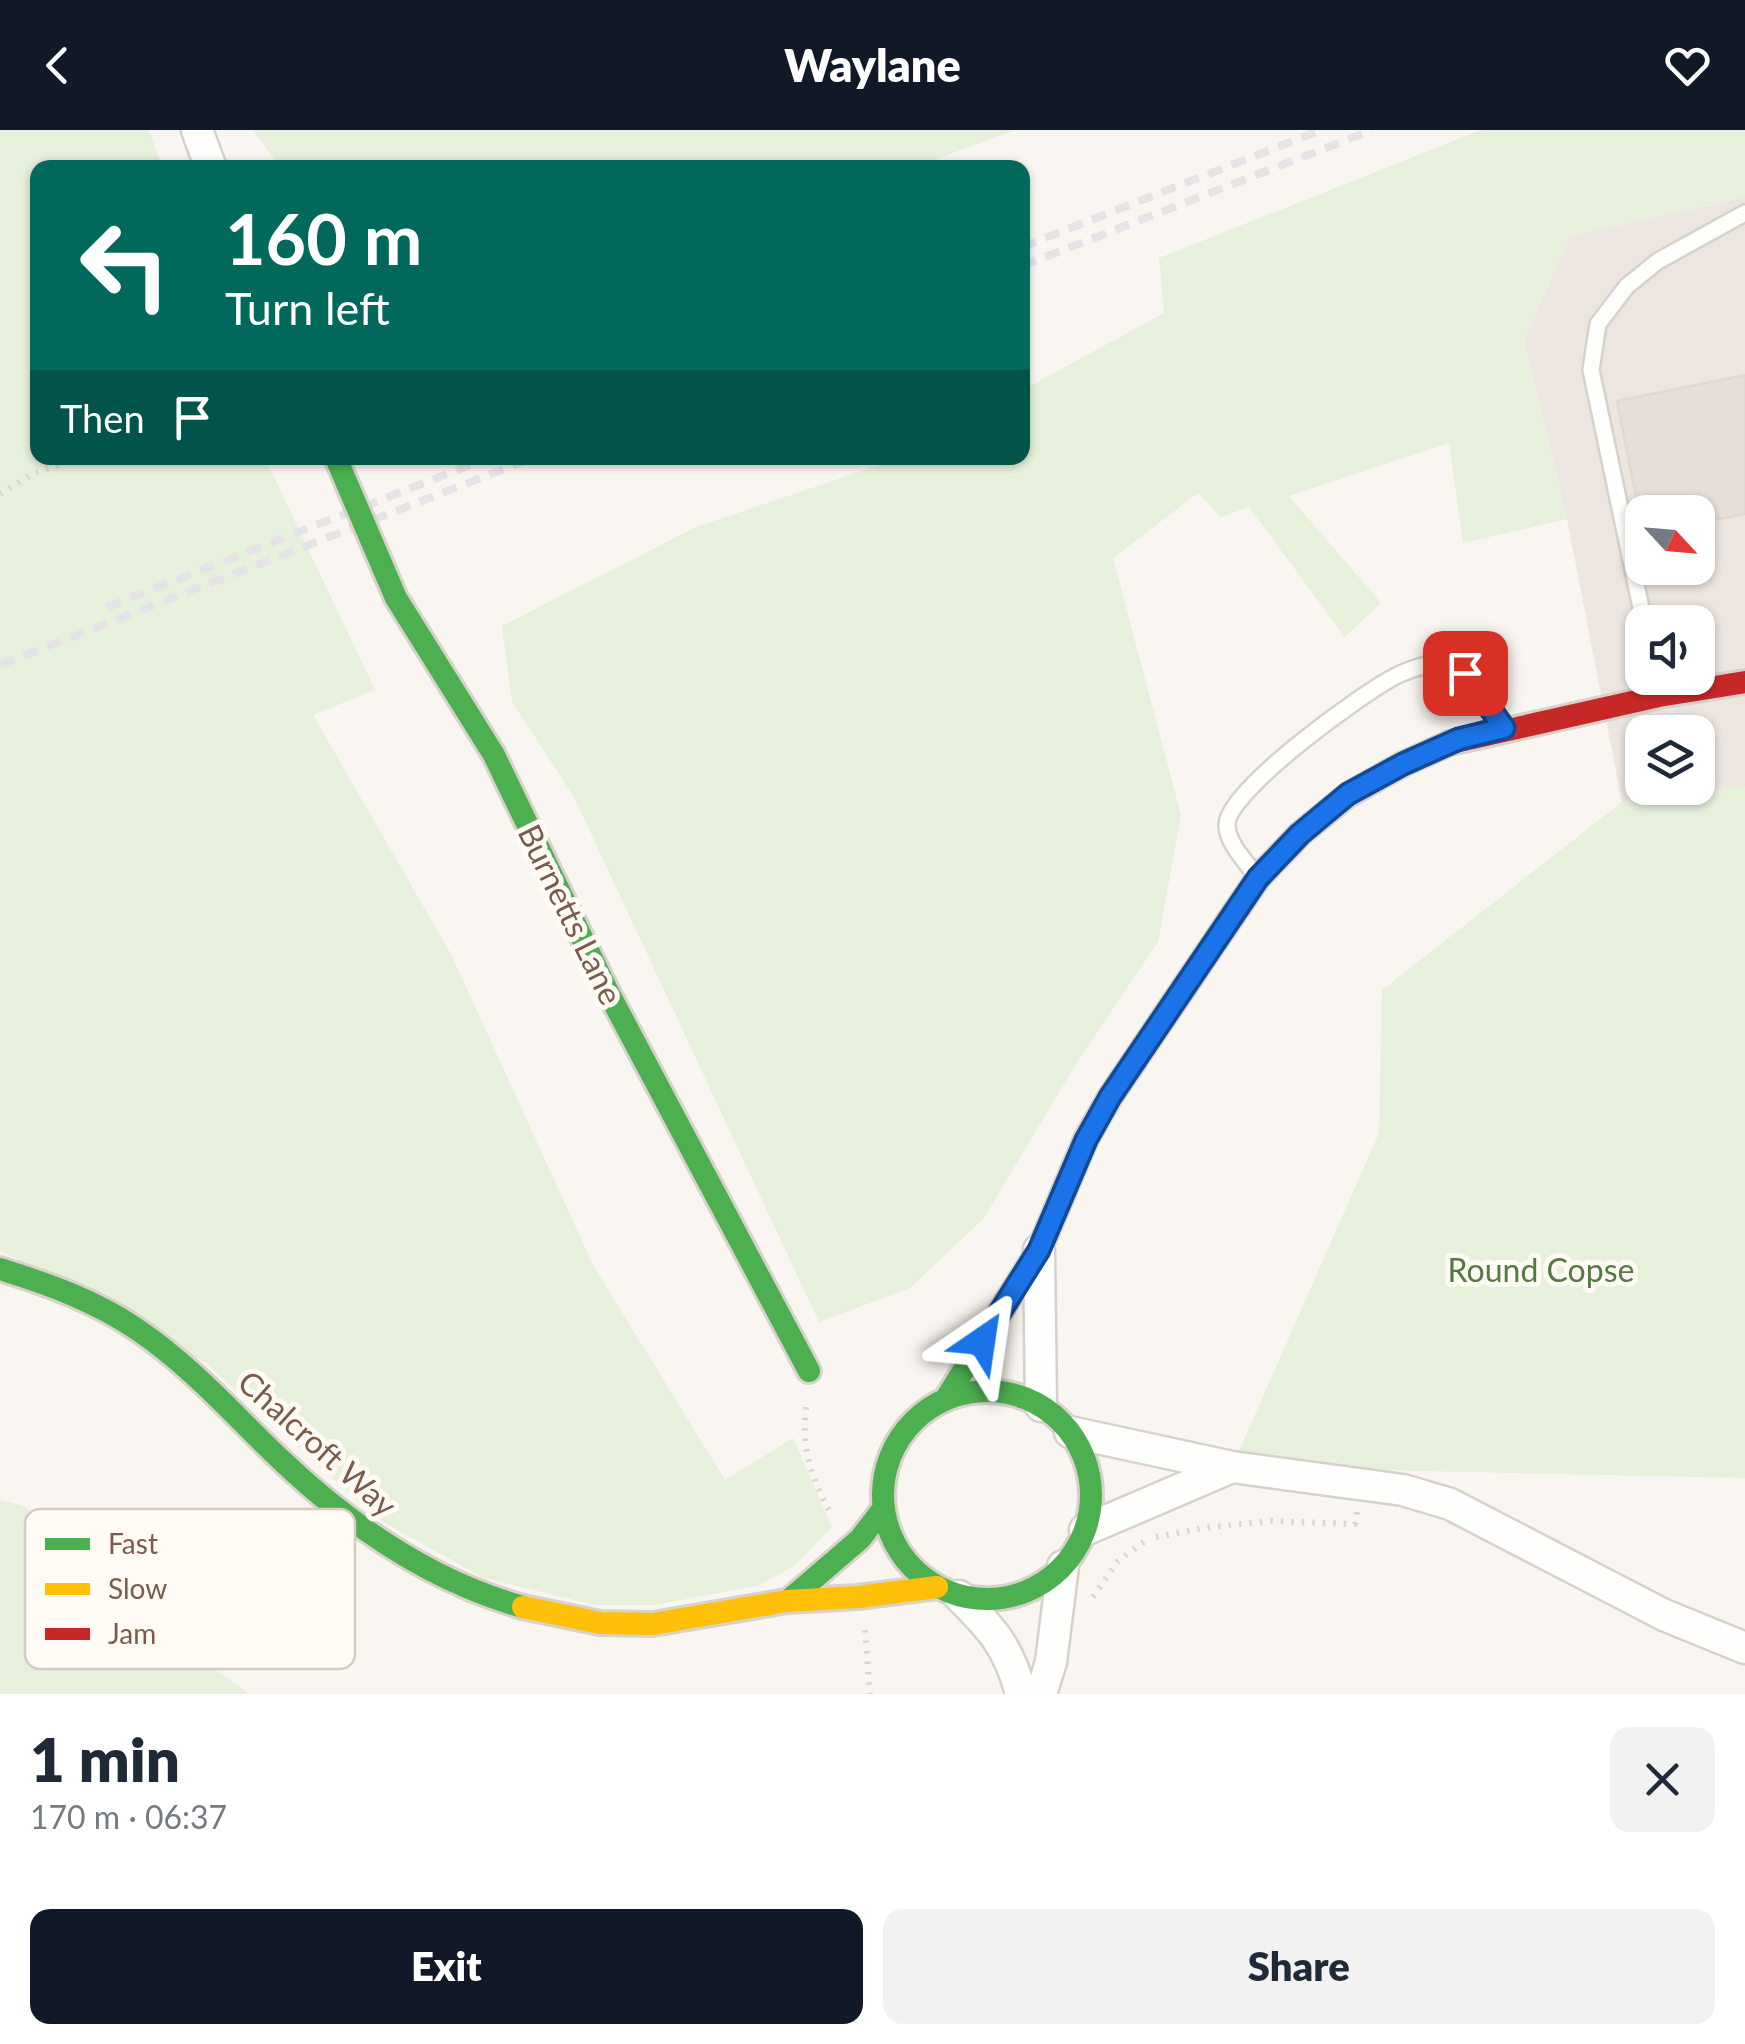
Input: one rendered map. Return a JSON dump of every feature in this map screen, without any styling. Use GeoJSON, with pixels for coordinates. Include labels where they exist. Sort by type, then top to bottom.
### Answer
{"type":"FeatureCollection","features":[{"type":"Feature","properties":{"kind":"street"},"geometry":{"type":"LineString","coordinates":[[197,130],[208,160]]}},
{"type":"Feature","properties":{"kind":"street","name":"Burnetts Lane"},"geometry":{"type":"LineString","coordinates":[[339,465],[396,598],[494,755],[608,992],[809,1371]]}},
{"type":"Feature","properties":{"kind":"street"},"geometry":{"type":"LineString","coordinates":[[1715,684],[1745,682]]}},
{"type":"Feature","properties":{"kind":"street"},"geometry":{"type":"LineString","coordinates":[[945,1400],[1039,1250],[1086,1140],[1110,1097],[1258,878],[1300,834],[1348,794],[1459,739],[1627,695]]}},
{"type":"Feature","properties":{"kind":"street"},"geometry":{"type":"LineString","coordinates":[[1039,1250],[1041,1406]]}},
{"type":"Feature","properties":{"kind":"street","name":"Chalcroft Way"},"geometry":{"type":"LineString","coordinates":[[0,1270],[46,1283],[136,1328],[209,1389],[314,1491],[338,1509]]}},
{"type":"Feature","properties":{"kind":"street"},"geometry":{"type":"LineString","coordinates":[[948,1592],[997,1599],[1015,1595],[1049,1579],[1085,1530],[1091,1489],[1084,1459],[1070,1432],[1041,1406],[1018,1396],[968,1392],[945,1400],[909,1426],[896,1444],[883,1487],[883,1509],[896,1547],[921,1576],[948,1592],[996,1633],[1021,1694]]}},
{"type":"Feature","properties":{"kind":"street"},"geometry":{"type":"LineString","coordinates":[[1070,1432],[1232,1467],[1403,1490],[1450,1504],[1664,1616],[1745,1648]]}},
{"type":"Feature","properties":{"kind":"street"},"geometry":{"type":"LineString","coordinates":[[1085,1530],[1232,1467]]}},
{"type":"Feature","properties":{"kind":"street","name":"Chalcroft Way"},"geometry":{"type":"LineString","coordinates":[[789,1600],[860,1539],[883,1509]]}},
{"type":"Feature","properties":{"kind":"street","name":"Chalcroft Way"},"geometry":{"type":"LineString","coordinates":[[355,1522],[404,1558],[462,1588],[529,1610],[606,1623],[700,1619],[789,1600],[948,1592]]}},
{"type":"Feature","properties":{"kind":"street"},"geometry":{"type":"LineString","coordinates":[[1041,1694],[1051,1662],[1062,1566]]}},
{"type":"Feature","properties":{"kind":"lane"},"geometry":{"type":"LineString","coordinates":[[1640,605],[1591,370],[1598,324],[1627,286],[1658,261],[1745,214]]}},
{"type":"Feature","properties":{"kind":"lane"},"geometry":{"type":"LineString","coordinates":[[1258,878],[1228,833],[1226,822],[1239,796],[1302,742],[1397,676],[1426,665],[1454,667],[1473,682],[1504,728]]}},
{"type":"Feature","properties":{"kind":"path"},"geometry":{"type":"LineString","coordinates":[[0,494],[32,474],[58,465]]}},
{"type":"Feature","properties":{"kind":"path"},"geometry":{"type":"LineString","coordinates":[[1088,1608],[1118,1561],[1149,1538],[1270,1521],[1356,1524],[1360,1484]]}},
{"type":"Feature","properties":{"kind":"path"},"geometry":{"type":"LineString","coordinates":[[865,1625],[882,1624]]}},
{"type":"Feature","properties":{"kind":"shaded area"},"geometry":{"type":"Polygon","coordinates":[[[1745,197],[1745,786],[1715,790],[1715,715],[1625,715],[1622,802],[1567,519],[1524,340],[1570,236],[1745,197]]]}},
{"type":"Feature","properties":{"kind":"green space"},"geometry":{"type":"Polygon","coordinates":[[[0,130],[149,130],[160,160],[30,160],[30,465],[268,465],[375,690],[313,715],[452,956],[593,1265],[725,1480],[793,1438],[832,1527],[795,1565],[760,1585],[655,1605],[595,1605],[484,1578],[376,1518],[206,1363],[0,1250],[0,130]]]}},
{"type":"Feature","properties":{"kind":"green space"},"geometry":{"type":"Polygon","coordinates":[[[253,130],[1015,130],[934,160],[275,160],[253,130]]]}},
{"type":"Feature","properties":{"kind":"green space"},"geometry":{"type":"Polygon","coordinates":[[[1481,130],[1745,130],[1745,197],[1570,236],[1524,340],[1567,519],[1463,543],[1449,443],[1289,496],[1381,603],[1345,637],[1249,507],[1221,517],[1198,493],[1113,558],[1181,815],[1158,942],[1076,1064],[984,1218],[910,1288],[819,1322],[574,797],[512,702],[502,626],[696,527],[880,465],[1030,465],[1030,386],[1164,313],[1159,258],[1481,130]]]}},
{"type":"Feature","properties":{"kind":"green space","name":"Round Copse"},"geometry":{"type":"Polygon","coordinates":[[[1745,786],[1745,1478],[1232,1467],[1379,1133],[1382,990],[1622,802],[1715,805],[1715,790],[1745,786]]]}},
{"type":"Feature","properties":{"kind":"green space"},"geometry":{"type":"Polygon","coordinates":[[[0,1500],[28,1509],[25,1669],[214,1669],[250,1694],[0,1694],[0,1500]]]}},
{"type":"Feature","properties":{"kind":"building"},"geometry":{"type":"Polygon","coordinates":[[[1745,375],[1745,514],[1715,520],[1715,495],[1636,495],[1617,401],[1745,375]]]}},
{"type":"Feature","properties":{"kind":"railway"},"geometry":{"type":"LineString","coordinates":[[1030,244],[1321,130]]}},
{"type":"Feature","properties":{"kind":"railway"},"geometry":{"type":"LineString","coordinates":[[1030,263],[1372,130]]}},
{"type":"Feature","properties":{"kind":"railway"},"geometry":{"type":"LineString","coordinates":[[107,607],[470,465]]}},
{"type":"Feature","properties":{"kind":"railway"},"geometry":{"type":"LineString","coordinates":[[0,665],[514,465]]}},
{"type":"Feature","properties":{"kind":"traffic: fast"},"geometry":{"type":"LineString","coordinates":[[339,465],[396,598]]}},
{"type":"Feature","properties":{"kind":"traffic: fast"},"geometry":{"type":"LineString","coordinates":[[396,598],[494,755],[608,992],[809,1371]]}},
{"type":"Feature","properties":{"kind":"traffic: fast"},"geometry":{"type":"LineString","coordinates":[[945,1400],[1039,1250],[1086,1139],[1110,1097],[1258,878],[1300,834],[1348,795],[1450,743]]}},
{"type":"Feature","properties":{"kind":"traffic: fast"},"geometry":{"type":"LineString","coordinates":[[0,1269],[71,1294],[138,1330],[194,1375],[338,1509]]}},
{"type":"Feature","properties":{"kind":"traffic: fast"},"geometry":{"type":"LineString","coordinates":[[987,1391],[1027,1399],[1060,1422],[1083,1455],[1091,1495],[1083,1535],[1060,1568],[1027,1591],[987,1599],[947,1591],[914,1568],[891,1535],[883,1495],[891,1455],[914,1422],[947,1399],[987,1391]]}},
{"type":"Feature","properties":{"kind":"traffic: fast"},"geometry":{"type":"LineString","coordinates":[[789,1600],[860,1539],[883,1509]]}},
{"type":"Feature","properties":{"kind":"traffic: fast"},"geometry":{"type":"LineString","coordinates":[[355,1522],[423,1566],[523,1607]]}},
{"type":"Feature","properties":{"kind":"traffic: slow"},"geometry":{"type":"LineString","coordinates":[[523,1607],[600,1623],[653,1624],[787,1601],[937,1587]]}},
{"type":"Feature","properties":{"kind":"traffic: jam"},"geometry":{"type":"LineString","coordinates":[[1450,743],[1659,696],[1745,682]]}},
{"type":"Feature","properties":{"kind":"route"},"geometry":{"type":"LineString","coordinates":[[982,1341],[1039,1250],[1086,1140],[1110,1097],[1258,878],[1300,834],[1348,794],[1459,739],[1504,728],[1465,673]]}}]}
